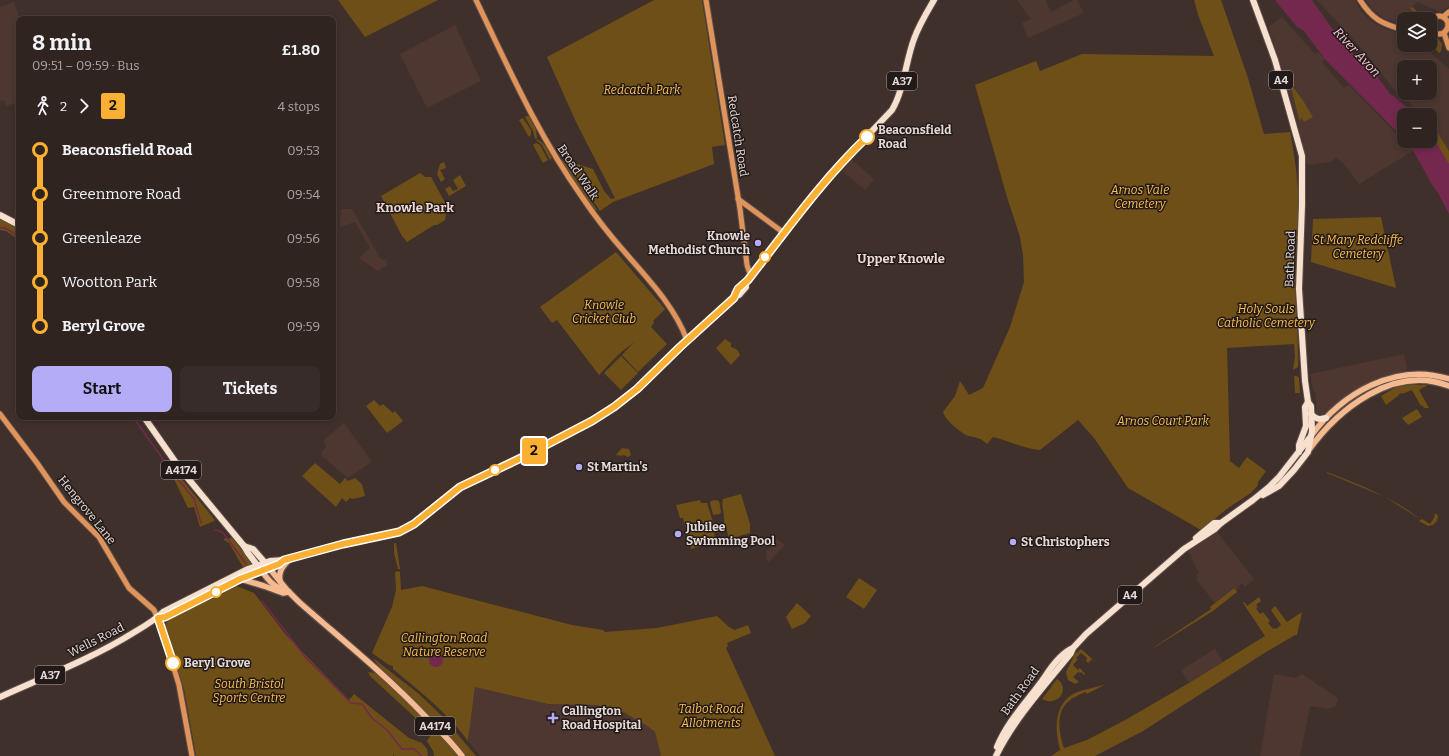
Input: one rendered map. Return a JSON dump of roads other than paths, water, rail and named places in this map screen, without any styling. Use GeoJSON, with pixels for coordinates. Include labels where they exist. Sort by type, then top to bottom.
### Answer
{"type":"FeatureCollection","features":[{"type":"Feature","properties":{"kind":"highway","name":"Wells Road"},"geometry":{"type":"LineString","coordinates":[[158,618],[165,617],[277,560],[284,560],[343,544],[399,532],[410,526],[460,487],[581,427],[606,412],[637,389],[736,295],[738,289],[753,274],[830,175],[892,110],[897,100],[914,38],[934,0]]}},
{"type":"Feature","properties":{"kind":"highway","name":"Bath Road"},"geometry":{"type":"LineString","coordinates":[[1253,0],[1275,60],[1301,151],[1302,205],[1300,289],[1304,381],[1308,402],[1305,407],[1306,426],[1299,445],[1299,452]]}},
{"type":"Feature","properties":{"kind":"highway"},"geometry":{"type":"LineString","coordinates":[[0,215],[16,223]]}},
{"type":"Feature","properties":{"kind":"highway","name":"A4"},"geometry":{"type":"LineString","coordinates":[[1308,402],[1311,406],[1312,433]]}},
{"type":"Feature","properties":{"kind":"highway"},"geometry":{"type":"LineString","coordinates":[[1311,414],[1319,419],[1326,418]]}},
{"type":"Feature","properties":{"kind":"highway","name":"A4174"},"geometry":{"type":"LineString","coordinates":[[146,420],[181,470],[244,546],[251,558],[263,567]]}},
{"type":"Feature","properties":{"kind":"highway","name":"Bath Road"},"geometry":{"type":"LineString","coordinates":[[1254,500],[1274,490],[1294,470],[1308,452],[1312,433]]}},
{"type":"Feature","properties":{"kind":"highway","name":"Bath Road"},"geometry":{"type":"LineString","coordinates":[[996,756],[1019,719],[1071,653],[1073,648],[1086,634],[1193,543],[1215,529],[1221,523],[1254,500],[1279,477],[1312,433]]}},
{"type":"Feature","properties":{"kind":"highway","name":"A4174"},"geometry":{"type":"LineString","coordinates":[[244,546],[253,549],[263,567]]}},
{"type":"Feature","properties":{"kind":"highway"},"geometry":{"type":"LineString","coordinates":[[248,569],[251,558]]}},
{"type":"Feature","properties":{"kind":"highway","name":"Wells Road"},"geometry":{"type":"LineString","coordinates":[[0,697],[100,651],[158,618],[163,612],[248,569],[263,567]]}},
{"type":"Feature","properties":{"kind":"highway","name":"Bath Road"},"geometry":{"type":"LineString","coordinates":[[993,756],[998,743],[1025,700],[1067,650],[1073,648]]}},
{"type":"Feature","properties":{"kind":"main road"},"geometry":{"type":"LineString","coordinates":[[1312,433],[1338,407],[1363,390],[1390,378],[1418,373],[1449,379]]}},
{"type":"Feature","properties":{"kind":"main road"},"geometry":{"type":"LineString","coordinates":[[1312,433],[1319,432],[1366,397],[1392,384],[1410,380],[1421,380],[1439,382],[1449,386]]}},
{"type":"Feature","properties":{"kind":"main road"},"geometry":{"type":"LineString","coordinates":[[1306,426],[1312,433]]}},
{"type":"Feature","properties":{"kind":"main road"},"geometry":{"type":"LineString","coordinates":[[1308,452],[1327,427]]}},
{"type":"Feature","properties":{"kind":"main road"},"geometry":{"type":"LineString","coordinates":[[280,581],[279,577],[281,568],[291,558]]}},
{"type":"Feature","properties":{"kind":"main road","name":"A4174"},"geometry":{"type":"LineString","coordinates":[[263,567],[280,581],[286,591],[384,674],[445,736],[462,756]]}},
{"type":"Feature","properties":{"kind":"main road","name":"A4174"},"geometry":{"type":"LineString","coordinates":[[263,567],[272,583],[278,588],[286,591]]}},
{"type":"Feature","properties":{"kind":"main road"},"geometry":{"type":"LineString","coordinates":[[240,579],[283,593],[286,591]]}},
{"type":"Feature","properties":{"kind":"street","name":"Broad Walk"},"geometry":{"type":"LineString","coordinates":[[476,0],[529,112],[558,162],[594,214],[667,303],[678,320],[687,340]]}},
{"type":"Feature","properties":{"kind":"street","name":"Redcatch Road"},"geometry":{"type":"LineString","coordinates":[[706,0],[740,209],[747,265],[749,271],[753,274]]}},
{"type":"Feature","properties":{"kind":"street"},"geometry":{"type":"LineString","coordinates":[[1360,0],[1367,12],[1384,24],[1397,28]]}},
{"type":"Feature","properties":{"kind":"street"},"geometry":{"type":"LineString","coordinates":[[1444,17],[1449,12]]}},
{"type":"Feature","properties":{"kind":"street"},"geometry":{"type":"LineString","coordinates":[[1437,16],[1444,17],[1449,22],[1444,33]]}},
{"type":"Feature","properties":{"kind":"street"},"geometry":{"type":"LineString","coordinates":[[1437,33],[1444,33]]}},
{"type":"Feature","properties":{"kind":"street"},"geometry":{"type":"LineString","coordinates":[[1444,33],[1449,48]]}},
{"type":"Feature","properties":{"kind":"street"},"geometry":{"type":"LineString","coordinates":[[738,199],[784,233]]}},
{"type":"Feature","properties":{"kind":"street"},"geometry":{"type":"LineString","coordinates":[[740,209],[742,205],[746,204]]}},
{"type":"Feature","properties":{"kind":"street","name":"Hengrove Lane"},"geometry":{"type":"LineString","coordinates":[[0,414],[64,502],[99,537],[129,588],[154,610],[158,618]]}},
{"type":"Feature","properties":{"kind":"street"},"geometry":{"type":"LineString","coordinates":[[158,618],[179,685],[192,756]]}},
{"type":"Feature","properties":{"kind":"waterway"},"geometry":{"type":"LineString","coordinates":[[0,228],[5,228],[16,235]]}},
{"type":"Feature","properties":{"kind":"waterway"},"geometry":{"type":"LineString","coordinates":[[135,420],[170,469]]}},
{"type":"Feature","properties":{"kind":"waterway"},"geometry":{"type":"LineString","coordinates":[[178,479],[194,499],[201,523]]}},
{"type":"Feature","properties":{"kind":"waterway"},"geometry":{"type":"LineString","coordinates":[[215,530],[224,534],[246,564]]}},
{"type":"Feature","properties":{"kind":"waterway"},"geometry":{"type":"LineString","coordinates":[[262,601],[306,658],[351,703],[362,704],[372,718],[387,730],[402,749],[414,749],[422,756]]}},
{"type":"Feature","properties":{"kind":"place","name":"Beaconsfield Road"},"geometry":{"type":"Point","coordinates":[867,137]}},
{"type":"Feature","properties":{"kind":"place","name":"Knowle Methodist Church"},"geometry":{"type":"Point","coordinates":[758,243]}},
{"type":"Feature","properties":{"kind":"place","name":"St Martin's"},"geometry":{"type":"Point","coordinates":[579,467]}},
{"type":"Feature","properties":{"kind":"place","name":"Jubilee Swimming Pool"},"geometry":{"type":"Point","coordinates":[678,534]}},
{"type":"Feature","properties":{"kind":"place","name":"St Christophers"},"geometry":{"type":"Point","coordinates":[1013,542]}},
{"type":"Feature","properties":{"kind":"place","name":"Beryl Grove"},"geometry":{"type":"Point","coordinates":[173,663]}},
{"type":"Feature","properties":{"kind":"place","name":"Callington Road Hospital"},"geometry":{"type":"Point","coordinates":[553,718]}},
{"type":"Feature","properties":{"kind":"district","name":"Knowle Park"},"geometry":{"type":"Point","coordinates":[415,207]}},
{"type":"Feature","properties":{"kind":"district","name":"Upper Knowle"},"geometry":{"type":"Point","coordinates":[901,258]}},
{"type":"Feature","properties":{"kind":"water label","name":"River Avon"},"geometry":{"type":"Point","coordinates":[1357,52]}},
{"type":"Feature","properties":{"kind":"park label","name":"Redcatch Park"},"geometry":{"type":"Point","coordinates":[642,90]}},
{"type":"Feature","properties":{"kind":"park label","name":"Arnos Vale Cemetery"},"geometry":{"type":"Point","coordinates":[1140,197]}},
{"type":"Feature","properties":{"kind":"park label","name":"St Mary Redcliffe Cemetery"},"geometry":{"type":"Point","coordinates":[1358,247]}},
{"type":"Feature","properties":{"kind":"park label","name":"Knowle Cricket Club"},"geometry":{"type":"Point","coordinates":[604,312]}},
{"type":"Feature","properties":{"kind":"park label","name":"Holy Souls Catholic Cemetery"},"geometry":{"type":"Point","coordinates":[1266,316]}},
{"type":"Feature","properties":{"kind":"park label","name":"Arnos Court Park"},"geometry":{"type":"Point","coordinates":[1163,421]}},
{"type":"Feature","properties":{"kind":"park label","name":"Callington Road Nature Reserve"},"geometry":{"type":"Point","coordinates":[444,645]}},
{"type":"Feature","properties":{"kind":"park label","name":"South Bristol Sports Centre"},"geometry":{"type":"Point","coordinates":[249,691]}},
{"type":"Feature","properties":{"kind":"park label","name":"Talbot Road Allotments"},"geometry":{"type":"Point","coordinates":[711,716]}}]}
